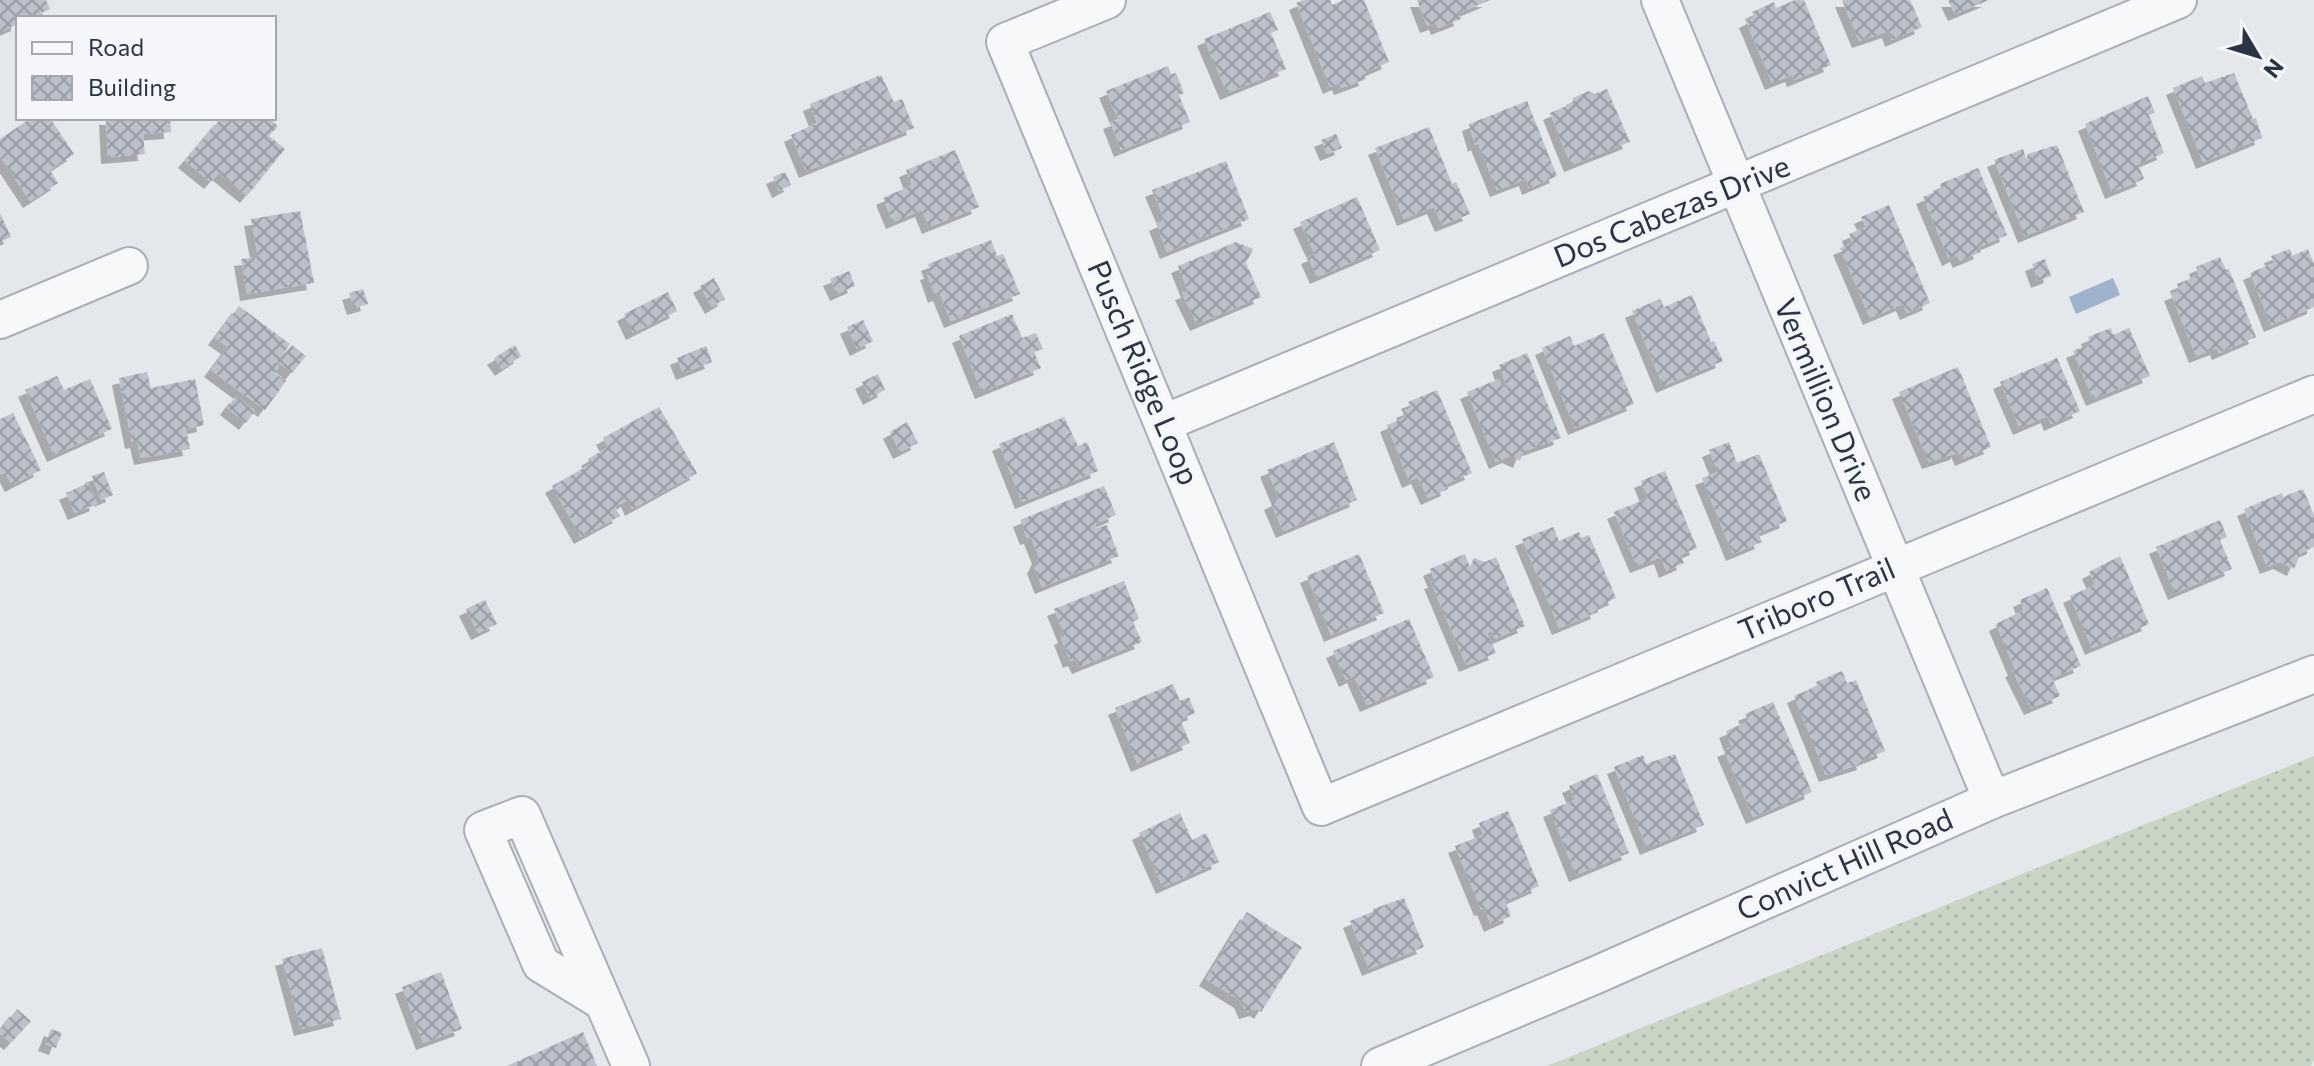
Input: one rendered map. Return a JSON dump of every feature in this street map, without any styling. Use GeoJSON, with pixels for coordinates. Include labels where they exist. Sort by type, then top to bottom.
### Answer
{"type":"FeatureCollection","features":[{"type":"Feature","properties":{"kind":"street","name":"Pusch Ridge Loop"},"geometry":{"type":"LineString","coordinates":[[1107,0],[1005,42],[1321,807]]}},
{"type":"Feature","properties":{"kind":"street","name":"Vermillion Drive"},"geometry":{"type":"LineString","coordinates":[[1660,0],[1992,800]]}},
{"type":"Feature","properties":{"kind":"street","name":"Dos Cabezas Drive"},"geometry":{"type":"LineString","coordinates":[[1164,423],[2178,0]]}},
{"type":"Feature","properties":{"kind":"street"},"geometry":{"type":"LineString","coordinates":[[0,320],[129,266]]}},
{"type":"Feature","properties":{"kind":"street","name":"Triboro Trail"},"geometry":{"type":"LineString","coordinates":[[1321,807],[2314,394]]}},
{"type":"Feature","properties":{"kind":"street","name":"Convict Hill Road"},"geometry":{"type":"LineString","coordinates":[[1380,1066],[1596,975],[1992,800],[2314,674]]}},
{"type":"Feature","properties":{"kind":"street"},"geometry":{"type":"LineString","coordinates":[[603,1002],[541,964],[483,830],[522,815],[631,1066]]}},
{"type":"Feature","properties":{"kind":"green space"},"geometry":{"type":"Polygon","coordinates":[[[2314,756],[2314,1060],[2311,1066],[1547,1066],[2314,756]]]}},
{"type":"Feature","properties":{"kind":"water"},"geometry":{"type":"Polygon","coordinates":[[[2113,278],[2120,295],[2076,314],[2069,297],[2113,278]]]}},
{"type":"Feature","properties":{"kind":"building"},"geometry":{"type":"Polygon","coordinates":[[[0,0],[46,0],[50,9],[35,16],[16,16],[16,25],[0,32],[0,0]]]}},
{"type":"Feature","properties":{"kind":"building"},"geometry":{"type":"Polygon","coordinates":[[[1330,0],[1332,5],[1343,0],[1364,0],[1389,62],[1364,73],[1366,79],[1341,88],[1339,83],[1330,87],[1296,3],[1330,0]]]}},
{"type":"Feature","properties":{"kind":"building"},"geometry":{"type":"Polygon","coordinates":[[[1417,0],[1490,0],[1459,13],[1461,19],[1438,28],[1436,23],[1427,26],[1417,0]]]}},
{"type":"Feature","properties":{"kind":"building"},"geometry":{"type":"Polygon","coordinates":[[[1795,0],[1804,0],[1831,65],[1794,80],[1792,75],[1772,83],[1746,21],[1754,17],[1752,12],[1774,2],[1776,8],[1795,0]]]}},
{"type":"Feature","properties":{"kind":"building"},"geometry":{"type":"Polygon","coordinates":[[[1842,0],[1910,0],[1922,27],[1892,40],[1889,31],[1859,41],[1842,0]]]}},
{"type":"Feature","properties":{"kind":"building"},"geometry":{"type":"Polygon","coordinates":[[[1948,0],[1989,0],[1955,14],[1948,0]]]}},
{"type":"Feature","properties":{"kind":"building"},"geometry":{"type":"Polygon","coordinates":[[[1270,12],[1278,30],[1271,33],[1286,69],[1227,93],[1204,39],[1270,12]]]}},
{"type":"Feature","properties":{"kind":"building"},"geometry":{"type":"Polygon","coordinates":[[[1168,66],[1171,74],[1176,73],[1184,93],[1179,95],[1190,122],[1121,150],[1110,122],[1118,119],[1106,91],[1168,66]]]}},
{"type":"Feature","properties":{"kind":"building"},"geometry":{"type":"Polygon","coordinates":[[[2234,73],[2253,119],[2256,118],[2262,138],[2203,162],[2173,88],[2202,76],[2205,83],[2234,73]]]}},
{"type":"Feature","properties":{"kind":"building"},"geometry":{"type":"Polygon","coordinates":[[[881,75],[894,102],[902,99],[914,128],[806,171],[791,135],[817,123],[810,104],[881,75]]]}},
{"type":"Feature","properties":{"kind":"building"},"geometry":{"type":"Polygon","coordinates":[[[1607,89],[1630,142],[1571,165],[1550,113],[1573,103],[1573,98],[1589,91],[1595,94],[1607,89]]]}},
{"type":"Feature","properties":{"kind":"building"},"geometry":{"type":"Polygon","coordinates":[[[2148,96],[2155,113],[2149,115],[2164,153],[2138,164],[2144,179],[2112,192],[2085,124],[2148,96]]]}},
{"type":"Feature","properties":{"kind":"building"},"geometry":{"type":"Polygon","coordinates":[[[1527,101],[1557,176],[1529,188],[1526,179],[1497,190],[1478,143],[1475,145],[1469,124],[1527,101]]]}},
{"type":"Feature","properties":{"kind":"building"},"geometry":{"type":"Polygon","coordinates":[[[28,120],[51,120],[74,154],[50,170],[58,183],[30,201],[0,156],[0,139],[28,120]]]}},
{"type":"Feature","properties":{"kind":"building"},"geometry":{"type":"Polygon","coordinates":[[[106,120],[170,120],[171,132],[143,134],[145,154],[108,157],[106,120]]]}},
{"type":"Feature","properties":{"kind":"building"},"geometry":{"type":"Polygon","coordinates":[[[219,120],[271,120],[278,126],[269,136],[285,149],[247,196],[219,173],[211,182],[185,161],[219,120]]]}},
{"type":"Feature","properties":{"kind":"building"},"geometry":{"type":"Polygon","coordinates":[[[1429,127],[1452,184],[1456,182],[1470,214],[1442,225],[1434,207],[1404,219],[1375,148],[1429,127]]]}},
{"type":"Feature","properties":{"kind":"building"},"geometry":{"type":"Polygon","coordinates":[[[1336,134],[1342,148],[1327,154],[1321,140],[1336,134]]]}},
{"type":"Feature","properties":{"kind":"building"},"geometry":{"type":"Polygon","coordinates":[[[2057,145],[2084,212],[2025,236],[1994,160],[2023,149],[2026,159],[2028,154],[2057,145]]]}},
{"type":"Feature","properties":{"kind":"building"},"geometry":{"type":"Polygon","coordinates":[[[955,150],[979,207],[929,227],[922,210],[893,222],[883,198],[912,185],[906,170],[955,150]]]}},
{"type":"Feature","properties":{"kind":"building"},"geometry":{"type":"Polygon","coordinates":[[[1226,161],[1249,219],[1167,252],[1156,224],[1165,220],[1152,190],[1226,161]]]}},
{"type":"Feature","properties":{"kind":"building"},"geometry":{"type":"Polygon","coordinates":[[[1978,168],[2007,235],[1979,247],[1981,252],[1960,261],[1957,255],[1949,259],[1923,197],[1942,189],[1940,184],[1978,168]]]}},
{"type":"Feature","properties":{"kind":"building"},"geometry":{"type":"Polygon","coordinates":[[[785,172],[791,185],[779,191],[773,177],[785,172]]]}},
{"type":"Feature","properties":{"kind":"building"},"geometry":{"type":"Polygon","coordinates":[[[1357,197],[1380,250],[1317,277],[1308,257],[1315,254],[1300,222],[1357,197]]]}},
{"type":"Feature","properties":{"kind":"building"},"geometry":{"type":"Polygon","coordinates":[[[1889,205],[1930,303],[1907,313],[1903,304],[1870,318],[1840,248],[1852,243],[1849,234],[1866,227],[1861,217],[1889,205]]]}},
{"type":"Feature","properties":{"kind":"building"},"geometry":{"type":"Polygon","coordinates":[[[300,211],[314,283],[247,294],[241,259],[258,257],[251,219],[300,211]]]}},
{"type":"Feature","properties":{"kind":"building"},"geometry":{"type":"Polygon","coordinates":[[[0,213],[11,237],[0,242],[0,213]]]}},
{"type":"Feature","properties":{"kind":"building"},"geometry":{"type":"Polygon","coordinates":[[[991,240],[997,256],[1003,254],[1020,294],[951,321],[940,294],[935,296],[927,273],[931,272],[928,264],[991,240]]]}},
{"type":"Feature","properties":{"kind":"building"},"geometry":{"type":"Polygon","coordinates":[[[1236,242],[1253,249],[1246,263],[1261,297],[1197,324],[1182,293],[1188,291],[1178,266],[1236,242]]]}},
{"type":"Feature","properties":{"kind":"building"},"geometry":{"type":"Polygon","coordinates":[[[2290,249],[2292,256],[2308,249],[2314,264],[2314,307],[2271,325],[2250,273],[2274,263],[2271,256],[2290,249]]]}},
{"type":"Feature","properties":{"kind":"building"},"geometry":{"type":"Polygon","coordinates":[[[2220,257],[2226,270],[2229,269],[2256,337],[2219,353],[2217,348],[2196,356],[2171,294],[2179,291],[2177,284],[2199,275],[2196,267],[2220,257]]]}},
{"type":"Feature","properties":{"kind":"building"},"geometry":{"type":"Polygon","coordinates":[[[2045,259],[2051,276],[2038,281],[2032,264],[2045,259]]]}},
{"type":"Feature","properties":{"kind":"building"},"geometry":{"type":"Polygon","coordinates":[[[849,271],[855,286],[837,294],[830,279],[849,271]]]}},
{"type":"Feature","properties":{"kind":"building"},"geometry":{"type":"Polygon","coordinates":[[[714,278],[725,299],[712,307],[700,286],[714,278]]]}},
{"type":"Feature","properties":{"kind":"building"},"geometry":{"type":"Polygon","coordinates":[[[363,289],[368,304],[354,308],[349,293],[363,289]]]}},
{"type":"Feature","properties":{"kind":"building"},"geometry":{"type":"Polygon","coordinates":[[[668,292],[677,311],[633,333],[624,314],[668,292]]]}},
{"type":"Feature","properties":{"kind":"building"},"geometry":{"type":"Polygon","coordinates":[[[1692,295],[1711,342],[1714,341],[1723,361],[1663,386],[1632,311],[1660,299],[1664,307],[1692,295]]]}},
{"type":"Feature","properties":{"kind":"building"},"geometry":{"type":"Polygon","coordinates":[[[239,306],[290,344],[281,358],[292,345],[306,356],[292,373],[277,361],[279,366],[275,373],[286,381],[265,410],[211,370],[228,347],[215,338],[239,306]]]}},
{"type":"Feature","properties":{"kind":"building"},"geometry":{"type":"Polygon","coordinates":[[[1012,314],[1022,338],[1036,333],[1043,349],[1034,352],[1041,368],[982,392],[959,336],[1012,314]]]}},
{"type":"Feature","properties":{"kind":"building"},"geometry":{"type":"Polygon","coordinates":[[[863,320],[873,341],[857,349],[847,327],[863,320]]]}},
{"type":"Feature","properties":{"kind":"building"},"geometry":{"type":"Polygon","coordinates":[[[2111,328],[2113,335],[2129,328],[2150,376],[2093,399],[2073,351],[2090,344],[2088,337],[2111,328]]]}},
{"type":"Feature","properties":{"kind":"building"},"geometry":{"type":"Polygon","coordinates":[[[1604,333],[1634,404],[1575,428],[1542,348],[1570,336],[1574,346],[1604,333]]]}},
{"type":"Feature","properties":{"kind":"building"},"geometry":{"type":"Polygon","coordinates":[[[515,345],[521,356],[502,369],[494,358],[515,345]]]}},
{"type":"Feature","properties":{"kind":"building"},"geometry":{"type":"Polygon","coordinates":[[[706,346],[712,362],[683,373],[677,358],[706,346]]]}},
{"type":"Feature","properties":{"kind":"building"},"geometry":{"type":"Polygon","coordinates":[[[1527,353],[1561,438],[1524,451],[1520,461],[1509,456],[1496,462],[1467,392],[1499,379],[1503,388],[1507,387],[1499,365],[1527,353]]]}},
{"type":"Feature","properties":{"kind":"building"},"geometry":{"type":"Polygon","coordinates":[[[2057,358],[2080,411],[2051,424],[2048,416],[2020,428],[2000,382],[2057,358]]]}},
{"type":"Feature","properties":{"kind":"building"},"geometry":{"type":"Polygon","coordinates":[[[1958,367],[1991,447],[1962,459],[1958,450],[1929,462],[1899,392],[1958,367]]]}},
{"type":"Feature","properties":{"kind":"building"},"geometry":{"type":"Polygon","coordinates":[[[147,372],[151,388],[195,379],[204,425],[186,429],[190,449],[141,458],[137,441],[132,442],[119,378],[147,372]]]}},
{"type":"Feature","properties":{"kind":"building"},"geometry":{"type":"Polygon","coordinates":[[[878,374],[885,390],[870,398],[862,382],[878,374]]]}},
{"type":"Feature","properties":{"kind":"building"},"geometry":{"type":"Polygon","coordinates":[[[57,376],[64,390],[90,379],[112,429],[54,455],[25,390],[57,376]]]}},
{"type":"Feature","properties":{"kind":"building"},"geometry":{"type":"Polygon","coordinates":[[[1437,390],[1472,473],[1446,484],[1448,489],[1428,498],[1418,477],[1409,481],[1387,425],[1406,417],[1403,411],[1411,408],[1408,402],[1437,390]]]}},
{"type":"Feature","properties":{"kind":"building"},"geometry":{"type":"Polygon","coordinates":[[[236,396],[255,411],[246,423],[227,408],[236,396]]]}},
{"type":"Feature","properties":{"kind":"building"},"geometry":{"type":"Polygon","coordinates":[[[659,407],[697,473],[632,509],[628,500],[615,507],[620,516],[581,537],[552,486],[591,464],[588,459],[608,447],[603,438],[659,407]]]}},
{"type":"Feature","properties":{"kind":"building"},"geometry":{"type":"Polygon","coordinates":[[[13,413],[41,470],[12,485],[5,472],[0,475],[0,419],[13,413]]]}},
{"type":"Feature","properties":{"kind":"building"},"geometry":{"type":"Polygon","coordinates":[[[1064,417],[1078,446],[1087,442],[1098,471],[1022,502],[999,444],[1064,417]]]}},
{"type":"Feature","properties":{"kind":"building"},"geometry":{"type":"Polygon","coordinates":[[[907,422],[918,443],[900,452],[890,432],[907,422]]]}},
{"type":"Feature","properties":{"kind":"building"},"geometry":{"type":"Polygon","coordinates":[[[1334,442],[1357,500],[1283,531],[1271,503],[1279,499],[1267,470],[1334,442]]]}},
{"type":"Feature","properties":{"kind":"building"},"geometry":{"type":"Polygon","coordinates":[[[1729,442],[1737,463],[1759,454],[1787,521],[1758,533],[1762,542],[1733,554],[1702,478],[1718,472],[1709,450],[1729,442]]]}},
{"type":"Feature","properties":{"kind":"building"},"geometry":{"type":"Polygon","coordinates":[[[1665,471],[1697,548],[1680,555],[1684,563],[1666,571],[1661,557],[1637,566],[1614,512],[1648,498],[1641,481],[1665,471]]]}},
{"type":"Feature","properties":{"kind":"building"},"geometry":{"type":"Polygon","coordinates":[[[104,472],[113,495],[101,500],[92,476],[104,472]]]}},
{"type":"Feature","properties":{"kind":"building"},"geometry":{"type":"Polygon","coordinates":[[[88,483],[97,504],[75,513],[66,493],[88,483]]]}},
{"type":"Feature","properties":{"kind":"building"},"geometry":{"type":"Polygon","coordinates":[[[1104,486],[1116,515],[1095,524],[1097,528],[1107,525],[1119,556],[1042,587],[1034,567],[1039,557],[1020,520],[1104,486]]]}},
{"type":"Feature","properties":{"kind":"building"},"geometry":{"type":"Polygon","coordinates":[[[2303,489],[2314,515],[2314,547],[2301,553],[2294,569],[2280,562],[2267,567],[2244,509],[2282,493],[2283,497],[2303,489]]]}},
{"type":"Feature","properties":{"kind":"building"},"geometry":{"type":"Polygon","coordinates":[[[2220,520],[2227,537],[2220,540],[2232,569],[2175,593],[2156,547],[2220,520]]]}},
{"type":"Feature","properties":{"kind":"building"},"geometry":{"type":"Polygon","coordinates":[[[1553,527],[1559,541],[1579,532],[1581,538],[1589,535],[1616,598],[1596,607],[1598,612],[1559,628],[1522,539],[1553,527]]]}},
{"type":"Feature","properties":{"kind":"building"},"geometry":{"type":"Polygon","coordinates":[[[1359,554],[1384,613],[1331,635],[1307,576],[1359,554]]]}},
{"type":"Feature","properties":{"kind":"building"},"geometry":{"type":"Polygon","coordinates":[[[1465,554],[1470,567],[1474,558],[1485,562],[1496,557],[1525,626],[1495,639],[1491,631],[1487,633],[1496,653],[1466,665],[1431,582],[1435,581],[1430,569],[1465,554]]]}},
{"type":"Feature","properties":{"kind":"building"},"geometry":{"type":"Polygon","coordinates":[[[2120,556],[2149,624],[2092,648],[2070,596],[2095,585],[2089,572],[2120,556]]]}},
{"type":"Feature","properties":{"kind":"building"},"geometry":{"type":"Polygon","coordinates":[[[1124,581],[1139,619],[1133,622],[1142,642],[1079,667],[1075,659],[1070,661],[1061,638],[1065,636],[1054,609],[1124,581]]]}},
{"type":"Feature","properties":{"kind":"building"},"geometry":{"type":"Polygon","coordinates":[[[2047,588],[2081,666],[2052,678],[2060,696],[2031,708],[2012,670],[2015,669],[1996,624],[2024,610],[2020,600],[2047,588]]]}},
{"type":"Feature","properties":{"kind":"building"},"geometry":{"type":"Polygon","coordinates":[[[485,600],[497,624],[478,633],[466,609],[485,600]]]}},
{"type":"Feature","properties":{"kind":"building"},"geometry":{"type":"Polygon","coordinates":[[[1409,619],[1434,677],[1367,705],[1354,676],[1346,680],[1333,651],[1409,619]]]}},
{"type":"Feature","properties":{"kind":"building"},"geometry":{"type":"Polygon","coordinates":[[[1842,671],[1847,683],[1856,680],[1885,751],[1863,760],[1864,763],[1826,775],[1794,696],[1842,671]]]}},
{"type":"Feature","properties":{"kind":"building"},"geometry":{"type":"Polygon","coordinates":[[[1173,684],[1180,701],[1189,697],[1195,713],[1180,719],[1190,743],[1138,765],[1115,708],[1173,684]]]}},
{"type":"Feature","properties":{"kind":"building"},"geometry":{"type":"Polygon","coordinates":[[[1773,702],[1812,792],[1753,817],[1724,750],[1732,747],[1726,731],[1749,721],[1745,714],[1773,702]]]}},
{"type":"Feature","properties":{"kind":"building"},"geometry":{"type":"Polygon","coordinates":[[[1675,754],[1704,825],[1647,848],[1614,767],[1643,755],[1646,764],[1675,754]]]}},
{"type":"Feature","properties":{"kind":"building"},"geometry":{"type":"Polygon","coordinates":[[[1597,774],[1629,853],[1576,875],[1550,810],[1575,800],[1569,786],[1597,774]]]}},
{"type":"Feature","properties":{"kind":"building"},"geometry":{"type":"Polygon","coordinates":[[[1508,811],[1539,886],[1505,901],[1511,916],[1491,925],[1484,908],[1481,909],[1455,846],[1483,835],[1479,823],[1508,811]]]}},
{"type":"Feature","properties":{"kind":"building"},"geometry":{"type":"Polygon","coordinates":[[[1180,813],[1192,840],[1206,833],[1219,862],[1163,887],[1139,833],[1180,813]]]}},
{"type":"Feature","properties":{"kind":"building"},"geometry":{"type":"Polygon","coordinates":[[[1404,898],[1424,947],[1369,969],[1350,921],[1404,898]]]}},
{"type":"Feature","properties":{"kind":"building"},"geometry":{"type":"Polygon","coordinates":[[[1247,912],[1302,947],[1261,1012],[1257,1009],[1246,1012],[1241,1001],[1206,979],[1247,912]]]}},
{"type":"Feature","properties":{"kind":"building"},"geometry":{"type":"Polygon","coordinates":[[[322,948],[341,1019],[301,1029],[282,959],[322,948]]]}},
{"type":"Feature","properties":{"kind":"building"},"geometry":{"type":"Polygon","coordinates":[[[441,972],[462,1029],[423,1043],[402,987],[441,972]]]}},
{"type":"Feature","properties":{"kind":"building"},"geometry":{"type":"Polygon","coordinates":[[[17,1009],[31,1021],[11,1043],[0,1034],[0,1030],[17,1009]]]}},
{"type":"Feature","properties":{"kind":"building"},"geometry":{"type":"Polygon","coordinates":[[[51,1029],[62,1033],[56,1048],[45,1044],[51,1029]]]}},
{"type":"Feature","properties":{"kind":"building"},"geometry":{"type":"Polygon","coordinates":[[[583,1032],[597,1066],[507,1066],[583,1032]]]}}]}
